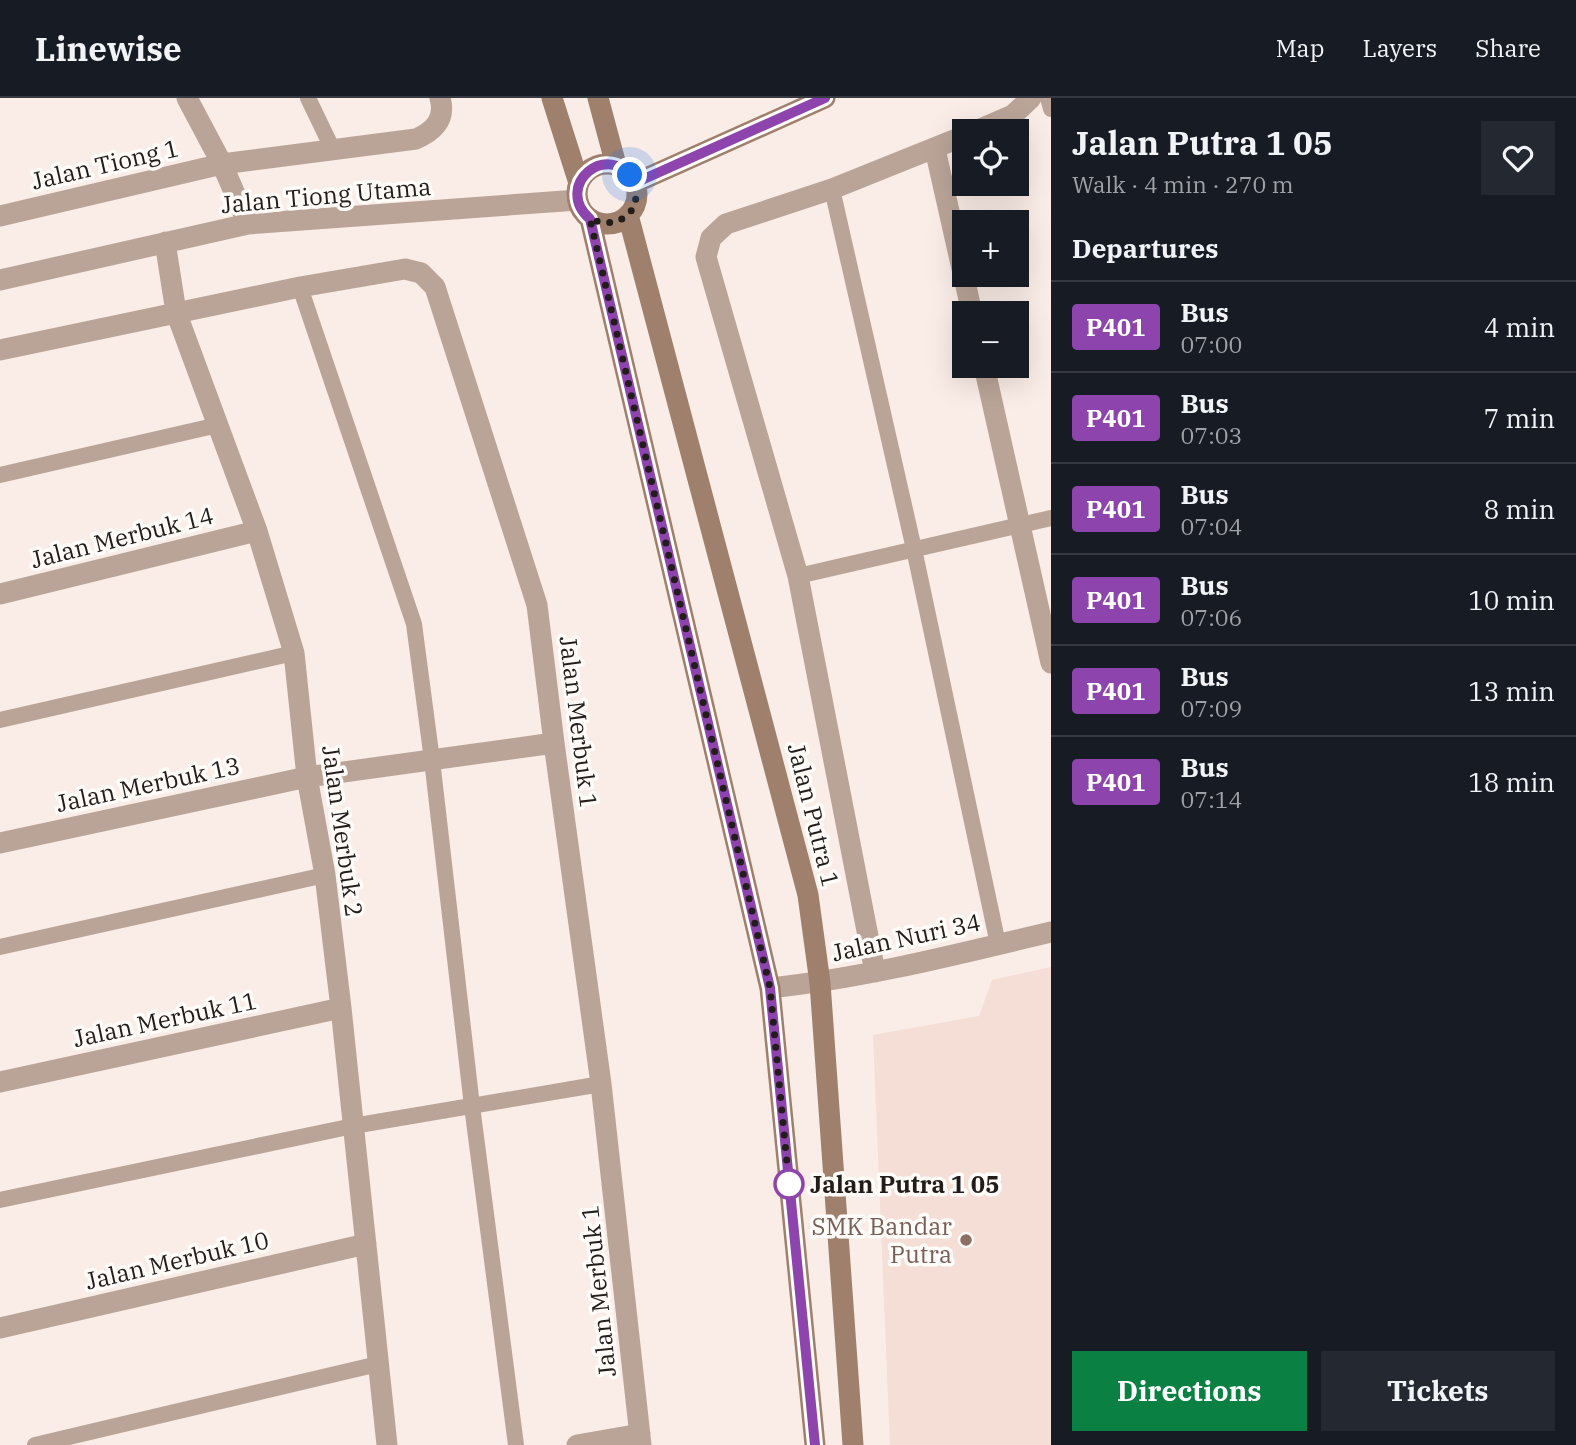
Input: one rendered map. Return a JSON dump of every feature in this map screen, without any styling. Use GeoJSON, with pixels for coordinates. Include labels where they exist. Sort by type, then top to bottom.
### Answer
{"type":"FeatureCollection","features":[{"type":"Feature","properties":{"kind":"main road"},"geometry":{"type":"LineString","coordinates":[[552,98],[584,214],[603,224],[616,222],[628,215],[637,194],[635,183],[624,169],[616,165],[601,164],[588,171],[578,192]]}},
{"type":"Feature","properties":{"kind":"main road"},"geometry":{"type":"LineString","coordinates":[[598,98],[616,165]]}},
{"type":"Feature","properties":{"kind":"main road"},"geometry":{"type":"LineString","coordinates":[[635,183],[825,98]]}},
{"type":"Feature","properties":{"kind":"main road","name":"Jalan Putra 1"},"geometry":{"type":"LineString","coordinates":[[628,215],[808,895],[820,983],[853,1445]]}},
{"type":"Feature","properties":{"kind":"main road"},"geometry":{"type":"LineString","coordinates":[[590,219],[770,988],[815,1445]]}},
{"type":"Feature","properties":{"kind":"street"},"geometry":{"type":"LineString","coordinates":[[187,98],[222,164],[248,224]]}},
{"type":"Feature","properties":{"kind":"street","name":"Jalan Tiong 1"},"geometry":{"type":"LineString","coordinates":[[0,216],[222,164],[416,139],[430,133],[439,121],[442,103],[440,98]]}},
{"type":"Feature","properties":{"kind":"street"},"geometry":{"type":"LineString","coordinates":[[1004,119],[1013,115],[1031,98]]}},
{"type":"Feature","properties":{"kind":"street"},"geometry":{"type":"LineString","coordinates":[[875,972],[798,576],[706,257],[711,238],[726,224],[832,189],[952,141]]}},
{"type":"Feature","properties":{"kind":"street"},"geometry":{"type":"LineString","coordinates":[[935,149],[969,301]]}},
{"type":"Feature","properties":{"kind":"street","name":"Jalan Tiong Utama"},"geometry":{"type":"LineString","coordinates":[[0,280],[248,224],[578,192]]}},
{"type":"Feature","properties":{"kind":"street","name":"Jalan Merbuk 2"},"geometry":{"type":"LineString","coordinates":[[165,242],[176,312],[257,531],[294,653],[307,777],[325,875],[341,1008],[387,1445]]}},
{"type":"Feature","properties":{"kind":"street","name":"Jalan Merbuk 1"},"geometry":{"type":"LineString","coordinates":[[0,350],[300,287],[405,269],[421,273],[435,287],[537,605],[601,1084],[641,1439]]}},
{"type":"Feature","properties":{"kind":"street"},"geometry":{"type":"LineString","coordinates":[[987,378],[1051,663]]}},
{"type":"Feature","properties":{"kind":"street","name":"Jalan Merbuk 14"},"geometry":{"type":"LineString","coordinates":[[0,594],[257,531]]}},
{"type":"Feature","properties":{"kind":"street","name":"Jalan Merbuk 13"},"geometry":{"type":"LineString","coordinates":[[0,843],[307,777],[554,743]]}},
{"type":"Feature","properties":{"kind":"street","name":"Jalan Nuri 34"},"geometry":{"type":"LineString","coordinates":[[770,988],[820,983],[1051,932]]}},
{"type":"Feature","properties":{"kind":"street","name":"Jalan Merbuk 11"},"geometry":{"type":"LineString","coordinates":[[0,1082],[341,1008]]}},
{"type":"Feature","properties":{"kind":"street","name":"Jalan Merbuk 10"},"geometry":{"type":"LineString","coordinates":[[0,1328],[366,1244]]}},
{"type":"Feature","properties":{"kind":"street"},"geometry":{"type":"LineString","coordinates":[[577,1445],[641,1439]]}},
{"type":"Feature","properties":{"kind":"lane"},"geometry":{"type":"LineString","coordinates":[[308,98],[333,150]]}},
{"type":"Feature","properties":{"kind":"lane"},"geometry":{"type":"LineString","coordinates":[[1048,98],[1051,108]]}},
{"type":"Feature","properties":{"kind":"lane"},"geometry":{"type":"LineString","coordinates":[[832,189],[914,549],[998,944]]}},
{"type":"Feature","properties":{"kind":"lane"},"geometry":{"type":"LineString","coordinates":[[300,287],[414,624],[516,1445]]}},
{"type":"Feature","properties":{"kind":"lane"},"geometry":{"type":"LineString","coordinates":[[0,475],[218,425]]}},
{"type":"Feature","properties":{"kind":"lane"},"geometry":{"type":"LineString","coordinates":[[798,576],[1051,518]]}},
{"type":"Feature","properties":{"kind":"lane"},"geometry":{"type":"LineString","coordinates":[[0,720],[294,653]]}},
{"type":"Feature","properties":{"kind":"lane"},"geometry":{"type":"LineString","coordinates":[[0,947],[325,875]]}},
{"type":"Feature","properties":{"kind":"lane"},"geometry":{"type":"LineString","coordinates":[[0,1200],[353,1126],[601,1084]]}},
{"type":"Feature","properties":{"kind":"lane"},"geometry":{"type":"LineString","coordinates":[[35,1445],[378,1364]]}},
{"type":"Feature","properties":{"kind":"shaded area","name":"SMK Bandar Putra"},"geometry":{"type":"Polygon","coordinates":[[[1051,967],[1051,1445],[890,1445],[873,1035],[979,1016],[992,980],[1051,967]]]}},
{"type":"Feature","properties":{"kind":"bus line","name":"P401"},"geometry":{"type":"LineString","coordinates":[[815,1445],[770,988],[590,219],[580,207],[577,191],[579,183],[588,171],[601,164],[616,165],[624,169],[635,183],[825,98]]}},
{"type":"Feature","properties":{"kind":"place","name":"Jalan Putra 1 05"},"geometry":{"type":"Point","coordinates":[789,1184]}},
{"type":"Feature","properties":{"kind":"place","name":"SMK Bandar Putra"},"geometry":{"type":"Point","coordinates":[966,1240]}},
{"type":"Feature","properties":{"kind":"route"},"geometry":{"type":"LineString","coordinates":[[630,175],[637,194],[628,215],[616,222],[603,224],[590,219],[770,988],[789,1184]]}}]}
